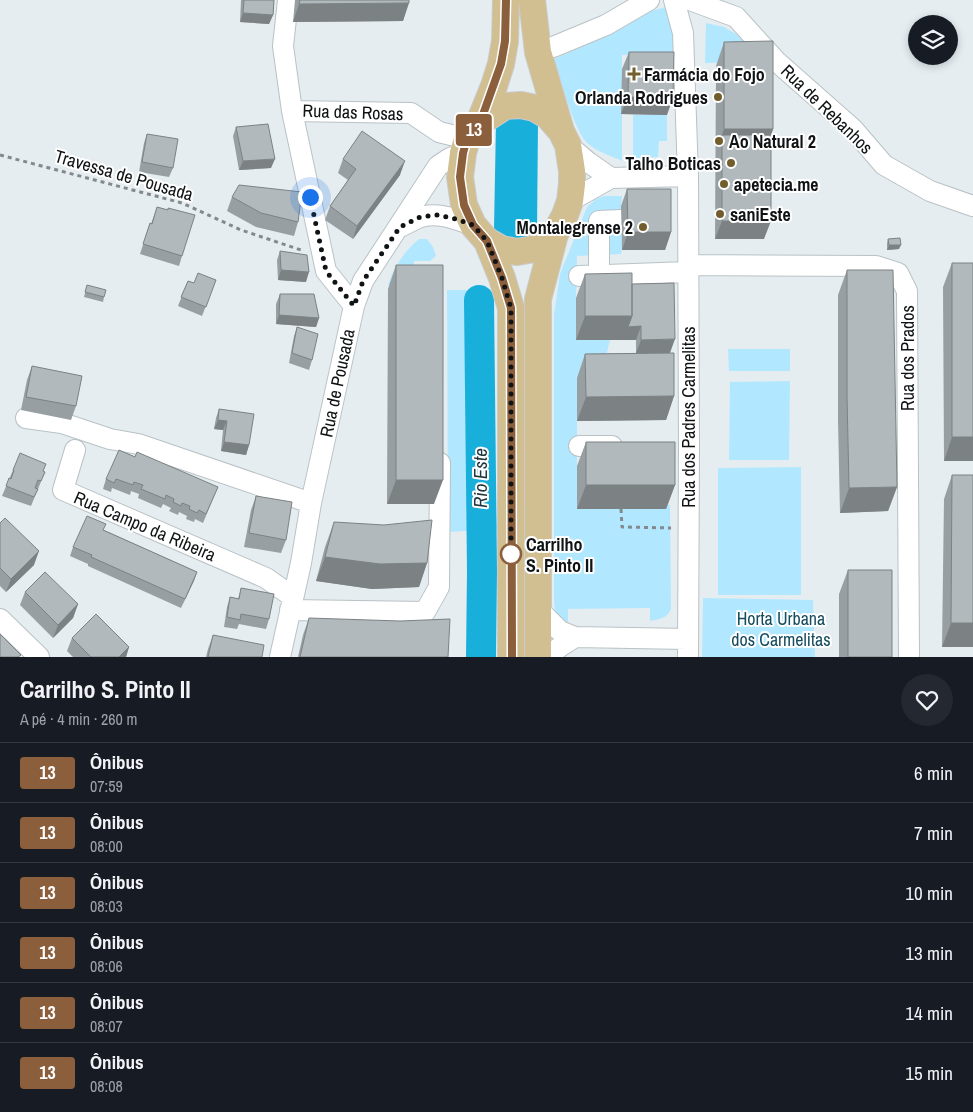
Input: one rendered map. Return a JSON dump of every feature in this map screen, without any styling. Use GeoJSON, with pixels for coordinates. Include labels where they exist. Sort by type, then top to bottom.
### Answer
{"type":"FeatureCollection","features":[{"type":"Feature","properties":{"kind":"main road"},"geometry":{"type":"LineString","coordinates":[[506,0],[505,41],[501,64],[470,138],[460,177],[464,205],[502,278],[511,308],[512,657]]}},
{"type":"Feature","properties":{"kind":"main road"},"geometry":{"type":"LineString","coordinates":[[532,0],[538,52],[572,170],[570,200],[565,215],[554,234],[538,299],[538,657]]}},
{"type":"Feature","properties":{"kind":"main road"},"geometry":{"type":"LineString","coordinates":[[470,138],[505,106],[521,105],[535,108],[548,116],[564,138]]}},
{"type":"Feature","properties":{"kind":"main road"},"geometry":{"type":"LineString","coordinates":[[480,233],[501,249],[517,252],[534,249],[554,234]]}},
{"type":"Feature","properties":{"kind":"street","name":"Rua de Pousada"},"geometry":{"type":"LineString","coordinates":[[280,657],[354,306],[326,271],[292,111],[283,46],[288,0]]}},
{"type":"Feature","properties":{"kind":"street"},"geometry":{"type":"LineString","coordinates":[[553,47],[606,25],[649,0]]}},
{"type":"Feature","properties":{"kind":"street","name":"Rua dos Padres Carmelitas"},"geometry":{"type":"LineString","coordinates":[[674,0],[683,33],[688,176],[688,648]]}},
{"type":"Feature","properties":{"kind":"street","name":"Rua de Rebanhos"},"geometry":{"type":"LineString","coordinates":[[690,0],[736,17],[776,61],[853,129],[884,165],[930,191],[973,206]]}},
{"type":"Feature","properties":{"kind":"street","name":"Rua das Rosas"},"geometry":{"type":"LineString","coordinates":[[292,111],[411,113],[439,132],[470,138]]}},
{"type":"Feature","properties":{"kind":"street"},"geometry":{"type":"LineString","coordinates":[[354,306],[363,281],[438,166],[450,158],[470,138]]}},
{"type":"Feature","properties":{"kind":"street"},"geometry":{"type":"LineString","coordinates":[[564,138],[588,162],[611,178]]}},
{"type":"Feature","properties":{"kind":"street"},"geometry":{"type":"LineString","coordinates":[[570,200],[611,178],[688,176]]}},
{"type":"Feature","properties":{"kind":"street"},"geometry":{"type":"LineString","coordinates":[[400,227],[420,217],[438,215],[456,219],[480,233]]}},
{"type":"Feature","properties":{"kind":"street"},"geometry":{"type":"LineString","coordinates":[[599,275],[599,221],[621,220]]}},
{"type":"Feature","properties":{"kind":"street","name":"Rua dos Prados"},"geometry":{"type":"LineString","coordinates":[[579,276],[688,269],[876,266],[898,272],[907,291],[909,657]]}},
{"type":"Feature","properties":{"kind":"street"},"geometry":{"type":"LineString","coordinates":[[26,418],[62,423],[110,440],[138,444],[311,503]]}},
{"type":"Feature","properties":{"kind":"street"},"geometry":{"type":"LineString","coordinates":[[292,604],[425,612],[440,588],[440,440]]}},
{"type":"Feature","properties":{"kind":"street"},"geometry":{"type":"LineString","coordinates":[[579,446],[629,446]]}},
{"type":"Feature","properties":{"kind":"street"},"geometry":{"type":"LineString","coordinates":[[669,447],[689,447]]}},
{"type":"Feature","properties":{"kind":"street","name":"Rua Campo da Ribeira"},"geometry":{"type":"LineString","coordinates":[[75,450],[63,490],[266,578],[292,604]]}},
{"type":"Feature","properties":{"kind":"street"},"geometry":{"type":"LineString","coordinates":[[266,578],[301,563]]}},
{"type":"Feature","properties":{"kind":"street"},"geometry":{"type":"LineString","coordinates":[[538,610],[560,631],[575,637],[688,648]]}},
{"type":"Feature","properties":{"kind":"street"},"geometry":{"type":"LineString","coordinates":[[0,618],[39,657]]}},
{"type":"Feature","properties":{"kind":"street"},"geometry":{"type":"LineString","coordinates":[[547,657],[575,637]]}},
{"type":"Feature","properties":{"kind":"path","name":"Travessa de Pousada"},"geometry":{"type":"LineString","coordinates":[[0,155],[182,203],[241,230],[324,258]]}},
{"type":"Feature","properties":{"kind":"path"},"geometry":{"type":"LineString","coordinates":[[621,509],[622,527],[688,528]]}},
{"type":"Feature","properties":{"kind":"green space"},"geometry":{"type":"Polygon","coordinates":[[[667,7],[675,33],[674,55],[622,55],[622,161],[587,143],[582,136],[572,115],[554,59],[611,34],[650,11],[667,7]]]}},
{"type":"Feature","properties":{"kind":"green space"},"geometry":{"type":"Polygon","coordinates":[[[706,23],[724,27],[736,34],[766,62],[705,63],[706,23]]]}},
{"type":"Feature","properties":{"kind":"green space"},"geometry":{"type":"Polygon","coordinates":[[[633,115],[667,115],[667,141],[659,141],[658,157],[633,159],[633,115]]]}},
{"type":"Feature","properties":{"kind":"green space"},"geometry":{"type":"Polygon","coordinates":[[[604,196],[622,196],[622,250],[621,254],[577,256],[576,298],[610,340],[605,360],[577,378],[577,509],[666,509],[666,505],[670,505],[671,609],[665,617],[650,621],[650,608],[568,609],[568,623],[556,614],[554,599],[554,315],[560,274],[587,207],[596,199],[604,196]]]}},
{"type":"Feature","properties":{"kind":"green space"},"geometry":{"type":"Polygon","coordinates":[[[419,239],[427,239],[433,247],[436,256],[430,261],[414,261],[413,285],[388,285],[400,260],[419,239]]]}},
{"type":"Feature","properties":{"kind":"green space"},"geometry":{"type":"Polygon","coordinates":[[[447,290],[486,290],[497,529],[448,532],[447,290]]]}},
{"type":"Feature","properties":{"kind":"green space"},"geometry":{"type":"Polygon","coordinates":[[[728,349],[790,349],[790,371],[729,371],[728,349]]]}},
{"type":"Feature","properties":{"kind":"green space"},"geometry":{"type":"Polygon","coordinates":[[[790,381],[789,460],[729,460],[730,382],[790,381]]]}},
{"type":"Feature","properties":{"kind":"green space"},"geometry":{"type":"Polygon","coordinates":[[[801,467],[801,595],[718,595],[718,468],[801,467]]]}},
{"type":"Feature","properties":{"kind":"green space","name":"Horta Urbana dos Carmelitas"},"geometry":{"type":"Polygon","coordinates":[[[703,598],[813,600],[815,657],[702,657],[703,598]]]}},
{"type":"Feature","properties":{"kind":"water"},"geometry":{"type":"Polygon","coordinates":[[[524,115],[538,123],[537,232],[525,237],[515,238],[505,236],[494,229],[496,122],[524,115]]]}},
{"type":"Feature","properties":{"kind":"building"},"geometry":{"type":"Polygon","coordinates":[[[244,0],[274,0],[273,15],[243,13],[244,0]]]}},
{"type":"Feature","properties":{"kind":"building"},"geometry":{"type":"Polygon","coordinates":[[[300,0],[409,0],[409,3],[299,4],[300,0]]]}},
{"type":"Feature","properties":{"kind":"building"},"geometry":{"type":"Polygon","coordinates":[[[773,41],[773,129],[724,129],[724,42],[773,41]]]}},
{"type":"Feature","properties":{"kind":"building"},"geometry":{"type":"Polygon","coordinates":[[[629,52],[674,52],[673,98],[628,97],[629,52]]]}},
{"type":"Feature","properties":{"kind":"building"},"geometry":{"type":"Polygon","coordinates":[[[268,124],[275,159],[243,161],[236,127],[268,124]]]}},
{"type":"Feature","properties":{"kind":"building"},"geometry":{"type":"Polygon","coordinates":[[[362,131],[405,161],[357,226],[330,206],[356,169],[343,159],[362,131]]]}},
{"type":"Feature","properties":{"kind":"building"},"geometry":{"type":"Polygon","coordinates":[[[147,134],[178,139],[173,168],[142,162],[147,134]]]}},
{"type":"Feature","properties":{"kind":"building"},"geometry":{"type":"Polygon","coordinates":[[[722,135],[771,135],[771,221],[722,221],[722,135]]]}},
{"type":"Feature","properties":{"kind":"building"},"geometry":{"type":"Polygon","coordinates":[[[239,185],[302,192],[298,222],[261,213],[232,197],[239,185]]]}},
{"type":"Feature","properties":{"kind":"building"},"geometry":{"type":"Polygon","coordinates":[[[627,189],[671,189],[671,232],[628,232],[627,189]]]}},
{"type":"Feature","properties":{"kind":"building"},"geometry":{"type":"Polygon","coordinates":[[[157,207],[195,215],[182,256],[143,244],[157,207]]]}},
{"type":"Feature","properties":{"kind":"building"},"geometry":{"type":"Polygon","coordinates":[[[900,238],[901,245],[889,245],[888,239],[900,238]]]}},
{"type":"Feature","properties":{"kind":"building"},"geometry":{"type":"Polygon","coordinates":[[[280,251],[307,255],[309,272],[281,270],[280,251]]]}},
{"type":"Feature","properties":{"kind":"building"},"geometry":{"type":"Polygon","coordinates":[[[952,263],[973,263],[973,437],[952,437],[952,263]]]}},
{"type":"Feature","properties":{"kind":"building"},"geometry":{"type":"Polygon","coordinates":[[[396,265],[443,265],[443,480],[396,480],[396,265]]]}},
{"type":"Feature","properties":{"kind":"building"},"geometry":{"type":"Polygon","coordinates":[[[847,270],[893,270],[897,487],[849,488],[847,270]]]}},
{"type":"Feature","properties":{"kind":"building"},"geometry":{"type":"Polygon","coordinates":[[[198,273],[216,280],[206,307],[181,297],[188,281],[194,283],[198,273]]]}},
{"type":"Feature","properties":{"kind":"building"},"geometry":{"type":"Polygon","coordinates":[[[632,273],[632,316],[585,316],[585,274],[632,273]]]}},
{"type":"Feature","properties":{"kind":"building"},"geometry":{"type":"Polygon","coordinates":[[[674,283],[675,339],[641,340],[641,326],[628,327],[632,316],[632,284],[674,283]]]}},
{"type":"Feature","properties":{"kind":"building"},"geometry":{"type":"Polygon","coordinates":[[[87,285],[106,290],[104,297],[85,292],[87,285]]]}},
{"type":"Feature","properties":{"kind":"building"},"geometry":{"type":"Polygon","coordinates":[[[280,294],[314,294],[319,318],[279,315],[280,294]]]}},
{"type":"Feature","properties":{"kind":"building"},"geometry":{"type":"Polygon","coordinates":[[[297,327],[318,334],[312,360],[292,353],[297,327]]]}},
{"type":"Feature","properties":{"kind":"building"},"geometry":{"type":"Polygon","coordinates":[[[674,353],[674,396],[586,397],[585,354],[674,353]]]}},
{"type":"Feature","properties":{"kind":"building"},"geometry":{"type":"Polygon","coordinates":[[[32,366],[82,376],[76,406],[26,397],[32,366]]]}},
{"type":"Feature","properties":{"kind":"building"},"geometry":{"type":"Polygon","coordinates":[[[219,409],[254,414],[249,445],[224,442],[227,421],[218,420],[219,409]]]}},
{"type":"Feature","properties":{"kind":"building"},"geometry":{"type":"Polygon","coordinates":[[[586,442],[675,442],[675,485],[586,485],[586,442]]]}},
{"type":"Feature","properties":{"kind":"building"},"geometry":{"type":"Polygon","coordinates":[[[119,450],[135,457],[137,452],[218,487],[206,514],[199,510],[197,513],[189,509],[190,506],[182,503],[181,506],[173,502],[174,499],[166,495],[165,499],[141,489],[143,485],[134,482],[133,485],[116,479],[114,483],[106,479],[119,450]]]}},
{"type":"Feature","properties":{"kind":"building"},"geometry":{"type":"Polygon","coordinates":[[[20,453],[46,464],[41,481],[38,480],[35,488],[38,489],[34,497],[6,486],[9,478],[11,479],[20,453]]]}},
{"type":"Feature","properties":{"kind":"building"},"geometry":{"type":"Polygon","coordinates":[[[952,475],[973,475],[973,623],[951,623],[952,475]]]}},
{"type":"Feature","properties":{"kind":"building"},"geometry":{"type":"Polygon","coordinates":[[[256,496],[292,502],[286,540],[249,533],[256,496]]]}},
{"type":"Feature","properties":{"kind":"building"},"geometry":{"type":"Polygon","coordinates":[[[87,516],[106,524],[103,530],[197,572],[185,599],[73,547],[87,516]]]}},
{"type":"Feature","properties":{"kind":"building"},"geometry":{"type":"Polygon","coordinates":[[[5,518],[39,551],[11,579],[0,568],[0,523],[5,518]]]}},
{"type":"Feature","properties":{"kind":"building"},"geometry":{"type":"Polygon","coordinates":[[[432,520],[427,563],[380,564],[325,557],[334,522],[384,525],[432,520]]]}},
{"type":"Feature","properties":{"kind":"building"},"geometry":{"type":"Polygon","coordinates":[[[848,570],[892,570],[892,657],[848,657],[848,570]]]}},
{"type":"Feature","properties":{"kind":"building"},"geometry":{"type":"Polygon","coordinates":[[[45,572],[78,604],[58,625],[25,592],[45,572]]]}},
{"type":"Feature","properties":{"kind":"building"},"geometry":{"type":"Polygon","coordinates":[[[241,588],[274,594],[269,619],[241,614],[240,620],[227,617],[230,597],[239,599],[241,588]]]}},
{"type":"Feature","properties":{"kind":"building"},"geometry":{"type":"Polygon","coordinates":[[[96,614],[129,647],[119,657],[91,657],[72,638],[96,614]]]}},
{"type":"Feature","properties":{"kind":"building"},"geometry":{"type":"Polygon","coordinates":[[[309,618],[400,621],[450,619],[448,657],[300,657],[309,618]]]}},
{"type":"Feature","properties":{"kind":"building"},"geometry":{"type":"Polygon","coordinates":[[[0,634],[21,655],[18,657],[0,657],[0,634]]]}},
{"type":"Feature","properties":{"kind":"building"},"geometry":{"type":"Polygon","coordinates":[[[213,635],[264,645],[262,657],[208,657],[213,635]]]}},
{"type":"Feature","properties":{"kind":"waterway","name":"Rio Este"},"geometry":{"type":"LineString","coordinates":[[479,300],[481,657]]}},
{"type":"Feature","properties":{"kind":"bus line","name":"13"},"geometry":{"type":"LineString","coordinates":[[506,0],[505,41],[501,64],[480,123],[467,139],[460,177],[464,205],[473,225],[487,241],[502,278],[511,308],[512,657]]}},
{"type":"Feature","properties":{"kind":"place","name":"Farmácia do Fojo"},"geometry":{"type":"Point","coordinates":[634,74]}},
{"type":"Feature","properties":{"kind":"place","name":"Orlanda Rodrigues"},"geometry":{"type":"Point","coordinates":[718,97]}},
{"type":"Feature","properties":{"kind":"place","name":"Ao Natural 2"},"geometry":{"type":"Point","coordinates":[719,141]}},
{"type":"Feature","properties":{"kind":"place","name":"Talho Boticas"},"geometry":{"type":"Point","coordinates":[731,163]}},
{"type":"Feature","properties":{"kind":"place","name":"apetecia.me"},"geometry":{"type":"Point","coordinates":[724,184]}},
{"type":"Feature","properties":{"kind":"place","name":"saniEste"},"geometry":{"type":"Point","coordinates":[720,214]}},
{"type":"Feature","properties":{"kind":"place","name":"Montalegrense 2"},"geometry":{"type":"Point","coordinates":[643,227]}},
{"type":"Feature","properties":{"kind":"place","name":"Carrilho S. Pinto II"},"geometry":{"type":"Point","coordinates":[511,554]}},
{"type":"Feature","properties":{"kind":"route"},"geometry":{"type":"LineString","coordinates":[[310,197],[326,271],[354,306],[363,281],[400,227],[420,217],[438,215],[473,225],[487,241],[502,278],[511,308],[511,560],[511,554]]}}]}
